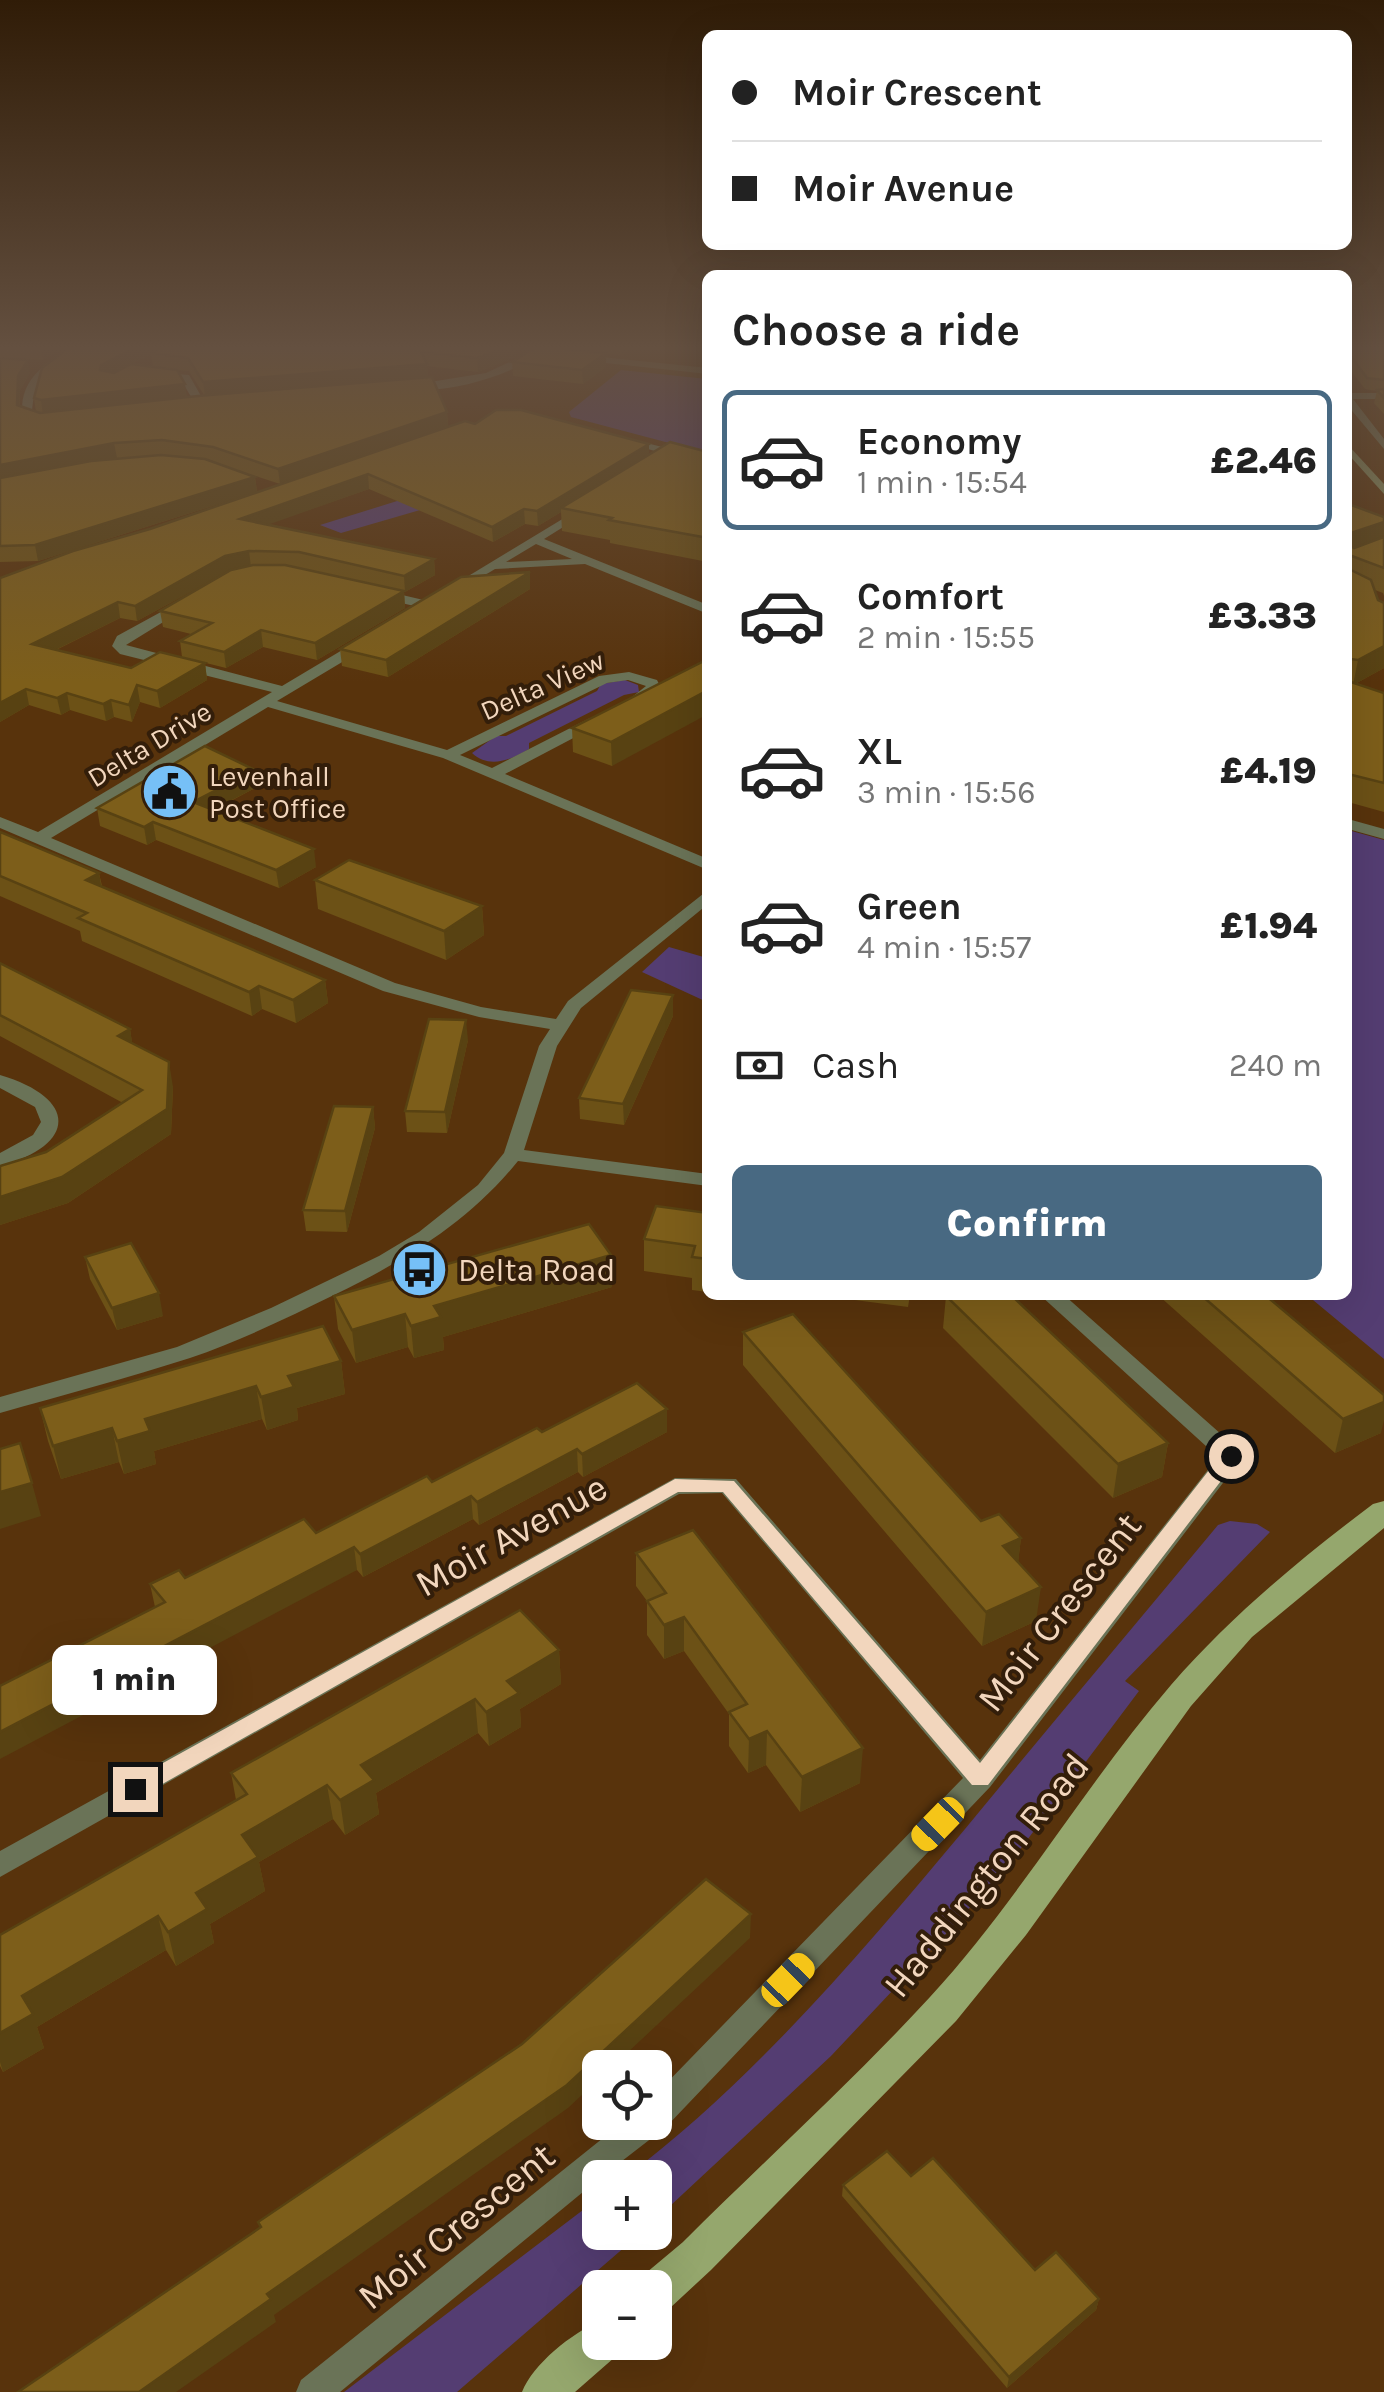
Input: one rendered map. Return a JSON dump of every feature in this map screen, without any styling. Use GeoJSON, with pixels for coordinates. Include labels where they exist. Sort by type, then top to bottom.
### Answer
{"type":"FeatureCollection","features":[{"type":"Feature","properties":{"kind":"main road"},"geometry":{"type":"LineString","coordinates":[[1357,459],[1384,491]]}},
{"type":"Feature","properties":{"kind":"main road","name":"Haddington Road"},"geometry":{"type":"LineString","coordinates":[[672,2278],[943,2008],[1013,1924],[1180,1697],[1241,1630],[1328,1554],[1384,1512]]}},
{"type":"Feature","properties":{"kind":"main road"},"geometry":{"type":"LineString","coordinates":[[543,2392],[582,2358]]}},
{"type":"Feature","properties":{"kind":"street"},"geometry":{"type":"LineString","coordinates":[[644,474],[665,459]]}},
{"type":"Feature","properties":{"kind":"street"},"geometry":{"type":"LineString","coordinates":[[414,613],[591,506]]}},
{"type":"Feature","properties":{"kind":"street"},"geometry":{"type":"LineString","coordinates":[[536,539],[702,608]]}},
{"type":"Feature","properties":{"kind":"street"},"geometry":{"type":"LineString","coordinates":[[490,568],[592,562]]}},
{"type":"Feature","properties":{"kind":"street"},"geometry":{"type":"LineString","coordinates":[[361,590],[428,605]]}},
{"type":"Feature","properties":{"kind":"street","name":"Delta Drive"},"geometry":{"type":"LineString","coordinates":[[194,598],[122,639],[119,646],[125,652],[284,691]]}},
{"type":"Feature","properties":{"kind":"street","name":"Delta Drive"},"geometry":{"type":"LineString","coordinates":[[39,838],[373,638]]}},
{"type":"Feature","properties":{"kind":"street","name":"Delta View"},"geometry":{"type":"LineString","coordinates":[[448,755],[604,678],[629,676],[652,683],[654,688],[649,693],[495,774]]}},
{"type":"Feature","properties":{"kind":"street","name":"Delta View"},"geometry":{"type":"LineString","coordinates":[[266,702],[448,755],[702,862]]}},
{"type":"Feature","properties":{"kind":"street"},"geometry":{"type":"LineString","coordinates":[[0,822],[390,987],[479,1012],[559,1025]]}},
{"type":"Feature","properties":{"kind":"street"},"geometry":{"type":"LineString","coordinates":[[1352,825],[1384,834]]}},
{"type":"Feature","properties":{"kind":"street"},"geometry":{"type":"LineString","coordinates":[[0,1405],[185,1352],[351,1278],[426,1236],[484,1189],[513,1154],[548,1046],[559,1025],[594,986],[702,900]]}},
{"type":"Feature","properties":{"kind":"street"},"geometry":{"type":"LineString","coordinates":[[0,1081],[42,1103],[50,1120],[48,1129],[32,1146],[0,1160]]}},
{"type":"Feature","properties":{"kind":"street"},"geometry":{"type":"LineString","coordinates":[[513,1154],[702,1179]]}},
{"type":"Feature","properties":{"kind":"street","name":"Moir Crescent"},"geometry":{"type":"LineString","coordinates":[[672,2099],[980,1779],[1231,1456],[1057,1300]]}},
{"type":"Feature","properties":{"kind":"street","name":"Moir Avenue"},"geometry":{"type":"LineString","coordinates":[[0,1865],[675,1486],[728,1486],[980,1779]]}},
{"type":"Feature","properties":{"kind":"street","name":"Moir Crescent"},"geometry":{"type":"LineString","coordinates":[[313,2392],[626,2140]]}},
{"type":"Feature","properties":{"kind":"shaded area"},"geometry":{"type":"Polygon","coordinates":[[[410,497],[458,499],[341,533],[320,525],[410,497]]]}},
{"type":"Feature","properties":{"kind":"shaded area"},"geometry":{"type":"Polygon","coordinates":[[[625,680],[638,685],[639,692],[624,695],[529,743],[529,749],[515,757],[493,762],[472,753],[496,736],[506,736],[597,691],[601,684],[625,680]]]}},
{"type":"Feature","properties":{"kind":"shaded area"},"geometry":{"type":"Polygon","coordinates":[[[1352,831],[1384,840],[1384,1359],[1313,1300],[1352,1300],[1352,831]]]}},
{"type":"Feature","properties":{"kind":"shaded area"},"geometry":{"type":"Polygon","coordinates":[[[669,947],[702,957],[702,1000],[642,972],[669,947]]]}},
{"type":"Feature","properties":{"kind":"shaded area"},"geometry":{"type":"Polygon","coordinates":[[[1230,1521],[1257,1524],[1270,1532],[1125,1681],[1139,1691],[1015,1856],[958,1921],[831,2056],[672,2204],[672,2160],[647,2160],[763,2057],[846,1968],[1218,1525],[1230,1521]]]}},
{"type":"Feature","properties":{"kind":"shaded area"},"geometry":{"type":"Polygon","coordinates":[[[582,2211],[582,2250],[621,2250],[598,2270],[582,2270],[582,2284],[457,2392],[344,2392],[582,2211]]]}},
{"type":"Feature","properties":{"kind":"building"},"geometry":{"type":"Polygon","coordinates":[[[0,459],[33,459],[0,465],[0,459]]]}},
{"type":"Feature","properties":{"kind":"building"},"geometry":{"type":"Polygon","coordinates":[[[205,459],[255,477],[35,545],[0,546],[0,478],[91,461],[205,459]]]}},
{"type":"Feature","properties":{"kind":"building"},"geometry":{"type":"Polygon","coordinates":[[[247,459],[309,459],[278,469],[247,459]]]}},
{"type":"Feature","properties":{"kind":"building"},"geometry":{"type":"Polygon","coordinates":[[[355,459],[625,459],[537,511],[524,509],[492,527],[368,474],[240,519],[434,559],[404,576],[299,552],[249,551],[225,556],[135,606],[118,602],[32,644],[131,668],[160,652],[205,663],[157,691],[137,685],[129,705],[111,700],[103,704],[67,693],[57,698],[26,689],[0,703],[0,578],[355,459]]]}},
{"type":"Feature","properties":{"kind":"building"},"geometry":{"type":"Polygon","coordinates":[[[643,459],[702,459],[702,537],[561,508],[643,459]]]}},
{"type":"Feature","properties":{"kind":"building"},"geometry":{"type":"Polygon","coordinates":[[[1352,505],[1384,517],[1384,522],[1352,533],[1352,505]]]}},
{"type":"Feature","properties":{"kind":"building"},"geometry":{"type":"Polygon","coordinates":[[[1384,537],[1384,568],[1352,556],[1352,547],[1384,537]]]}},
{"type":"Feature","properties":{"kind":"building"},"geometry":{"type":"Polygon","coordinates":[[[285,565],[404,591],[315,643],[261,630],[224,652],[180,641],[212,623],[160,611],[231,570],[285,565]]]}},
{"type":"Feature","properties":{"kind":"building"},"geometry":{"type":"Polygon","coordinates":[[[1352,570],[1371,580],[1378,600],[1384,603],[1384,646],[1358,660],[1352,659],[1352,570]]]}},
{"type":"Feature","properties":{"kind":"building"},"geometry":{"type":"Polygon","coordinates":[[[530,572],[386,660],[340,649],[461,577],[530,572]]]}},
{"type":"Feature","properties":{"kind":"building"},"geometry":{"type":"Polygon","coordinates":[[[702,662],[702,693],[611,742],[572,728],[702,662]]]}},
{"type":"Feature","properties":{"kind":"building"},"geometry":{"type":"Polygon","coordinates":[[[1352,682],[1384,693],[1384,783],[1352,775],[1352,682]]]}},
{"type":"Feature","properties":{"kind":"building"},"geometry":{"type":"Polygon","coordinates":[[[205,746],[255,770],[193,802],[314,849],[276,870],[153,822],[144,827],[97,808],[205,746]]]}},
{"type":"Feature","properties":{"kind":"building"},"geometry":{"type":"Polygon","coordinates":[[[0,832],[99,873],[86,880],[325,980],[293,1000],[259,986],[249,992],[78,918],[87,913],[0,876],[0,832]]]}},
{"type":"Feature","properties":{"kind":"building"},"geometry":{"type":"Polygon","coordinates":[[[349,860],[482,906],[444,931],[315,880],[349,860]]]}},
{"type":"Feature","properties":{"kind":"building"},"geometry":{"type":"Polygon","coordinates":[[[0,963],[130,1029],[118,1036],[169,1062],[167,1109],[62,1177],[0,1197],[0,1166],[46,1152],[142,1090],[0,1015],[0,963]]]}},
{"type":"Feature","properties":{"kind":"building"},"geometry":{"type":"Polygon","coordinates":[[[631,990],[673,995],[623,1104],[579,1098],[631,990]]]}},
{"type":"Feature","properties":{"kind":"building"},"geometry":{"type":"Polygon","coordinates":[[[429,1019],[466,1020],[445,1112],[405,1111],[429,1019]]]}},
{"type":"Feature","properties":{"kind":"building"},"geometry":{"type":"Polygon","coordinates":[[[334,1106],[373,1107],[345,1211],[303,1210],[334,1106]]]}},
{"type":"Feature","properties":{"kind":"building"},"geometry":{"type":"Polygon","coordinates":[[[656,1206],[702,1212],[702,1258],[692,1257],[695,1246],[644,1239],[656,1206]]]}},
{"type":"Feature","properties":{"kind":"building"},"geometry":{"type":"Polygon","coordinates":[[[589,1224],[611,1255],[434,1306],[441,1317],[411,1326],[405,1314],[352,1330],[334,1296],[589,1224]]]}},
{"type":"Feature","properties":{"kind":"building"},"geometry":{"type":"Polygon","coordinates":[[[131,1243],[159,1293],[112,1308],[85,1257],[131,1243]]]}},
{"type":"Feature","properties":{"kind":"building"},"geometry":{"type":"Polygon","coordinates":[[[950,1300],[1016,1300],[1168,1443],[1118,1464],[950,1300]]]}},
{"type":"Feature","properties":{"kind":"building"},"geometry":{"type":"Polygon","coordinates":[[[1207,1300],[1271,1300],[1384,1395],[1384,1402],[1343,1419],[1207,1300]]]}},
{"type":"Feature","properties":{"kind":"building"},"geometry":{"type":"Polygon","coordinates":[[[793,1314],[981,1521],[999,1514],[1021,1538],[1003,1546],[1041,1587],[986,1612],[743,1332],[793,1314]]]}},
{"type":"Feature","properties":{"kind":"building"},"geometry":{"type":"Polygon","coordinates":[[[323,1326],[341,1361],[288,1376],[294,1387],[261,1397],[256,1386],[145,1419],[150,1431],[117,1441],[112,1428],[53,1446],[40,1408],[323,1326]]]}},
{"type":"Feature","properties":{"kind":"building"},"geometry":{"type":"Polygon","coordinates":[[[637,1383],[667,1409],[582,1454],[577,1449],[477,1502],[471,1496],[360,1554],[354,1547],[0,1732],[0,1686],[165,1602],[150,1584],[179,1570],[185,1578],[304,1519],[316,1533],[427,1476],[432,1482],[637,1383]]]}},
{"type":"Feature","properties":{"kind":"building"},"geometry":{"type":"Polygon","coordinates":[[[20,1443],[32,1483],[0,1492],[0,1449],[20,1443]]]}},
{"type":"Feature","properties":{"kind":"building"},"geometry":{"type":"Polygon","coordinates":[[[693,1530],[863,1748],[802,1777],[767,1731],[749,1739],[729,1712],[747,1704],[684,1617],[664,1625],[647,1601],[666,1593],[636,1553],[693,1530]]]}},
{"type":"Feature","properties":{"kind":"building"},"geometry":{"type":"Polygon","coordinates":[[[520,1610],[559,1650],[507,1681],[519,1693],[486,1712],[475,1699],[361,1765],[374,1780],[340,1800],[327,1785],[242,1835],[258,1857],[196,1893],[207,1909],[168,1932],[158,1916],[22,1996],[33,2014],[0,2033],[0,1935],[247,1794],[231,1773],[520,1610]]]}},
{"type":"Feature","properties":{"kind":"building"},"geometry":{"type":"Polygon","coordinates":[[[706,1879],[751,1914],[605,2050],[582,2050],[582,2071],[567,2085],[267,2294],[271,2299],[139,2392],[18,2392],[261,2227],[258,2222],[522,2044],[706,1879]]]}},
{"type":"Feature","properties":{"kind":"building"},"geometry":{"type":"Polygon","coordinates":[[[887,2151],[911,2176],[933,2158],[1035,2270],[1056,2252],[1099,2299],[1009,2377],[843,2185],[887,2151]]]}},
{"type":"Feature","properties":{"kind":"place","name":"Levenhall Post Office"},"geometry":{"type":"Point","coordinates":[170,792]}},
{"type":"Feature","properties":{"kind":"place","name":"Delta Road"},"geometry":{"type":"Point","coordinates":[419,1270]}},
{"type":"Feature","properties":{"kind":"route"},"geometry":{"type":"LineString","coordinates":[[135,1789],[675,1486],[728,1486],[980,1779],[1231,1456]]}}]}
